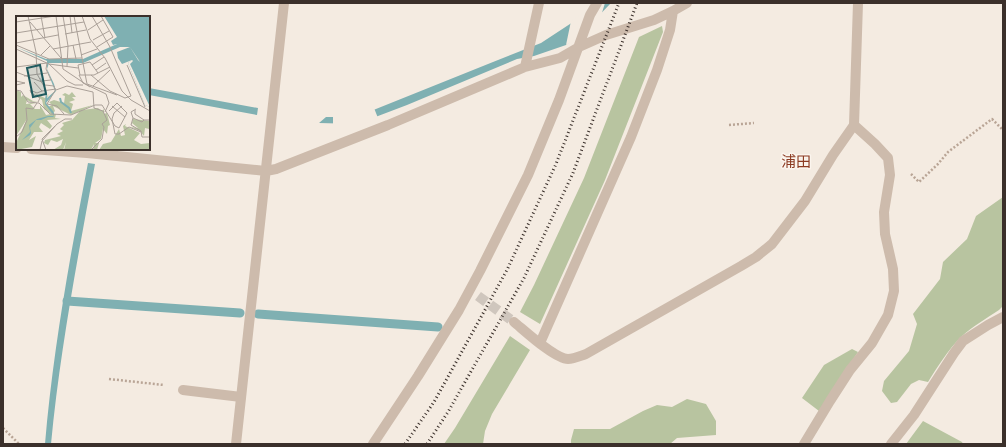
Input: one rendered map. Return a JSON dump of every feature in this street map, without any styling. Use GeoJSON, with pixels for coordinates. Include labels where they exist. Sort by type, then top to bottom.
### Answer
{"type":"FeatureCollection","features":[{"type":"Feature","properties":{"kind":"street"},"geometry":{"type":"LineString","coordinates":[[236,444],[284,3]]}},
{"type":"Feature","properties":{"kind":"street"},"geometry":{"type":"LineString","coordinates":[[526,63],[539,3]]}},
{"type":"Feature","properties":{"kind":"street"},"geometry":{"type":"LineString","coordinates":[[373,444],[474,293],[528,175],[559,100],[590,15],[597,3]]}},
{"type":"Feature","properties":{"kind":"street"},"geometry":{"type":"LineString","coordinates":[[43,150],[266,171],[276,169],[388,125],[526,63],[560,58],[579,47],[606,35],[654,20],[687,3]]}},
{"type":"Feature","properties":{"kind":"street"},"geometry":{"type":"LineString","coordinates":[[514,322],[559,357],[567,359],[574,358],[586,354],[756,257],[772,244],[800,207],[854,125],[858,3]]}},
{"type":"Feature","properties":{"kind":"street"},"geometry":{"type":"LineString","coordinates":[[540,343],[631,137],[657,70],[670,30],[673,11]]}},
{"type":"Feature","properties":{"kind":"street"},"geometry":{"type":"LineString","coordinates":[[804,444],[850,370],[872,343],[888,315],[894,291],[893,269],[885,234],[884,212],[890,175],[888,158],[854,125]]}},
{"type":"Feature","properties":{"kind":"street"},"geometry":{"type":"LineString","coordinates":[[3,147],[16,148]]}},
{"type":"Feature","properties":{"kind":"street"},"geometry":{"type":"LineString","coordinates":[[891,444],[914,415],[963,341],[988,324],[1003,317]]}},
{"type":"Feature","properties":{"kind":"street"},"geometry":{"type":"LineString","coordinates":[[183,390],[241,397]]}},
{"type":"Feature","properties":{"kind":"path"},"geometry":{"type":"LineString","coordinates":[[918,182],[938,164],[948,152],[992,119],[1003,130]]}},
{"type":"Feature","properties":{"kind":"path"},"geometry":{"type":"LineString","coordinates":[[729,125],[754,123]]}},
{"type":"Feature","properties":{"kind":"path"},"geometry":{"type":"LineString","coordinates":[[109,379],[161,384],[183,390]]}},
{"type":"Feature","properties":{"kind":"path"},"geometry":{"type":"LineString","coordinates":[[3,428],[19,444]]}},
{"type":"Feature","properties":{"kind":"green space"},"geometry":{"type":"Polygon","coordinates":[[[662,26],[663,32],[605,180],[540,324],[520,312],[584,178],[639,37],[662,26]]]}},
{"type":"Feature","properties":{"kind":"green space"},"geometry":{"type":"Polygon","coordinates":[[[1003,197],[1003,306],[956,342],[939,364],[928,382],[919,380],[911,384],[897,402],[891,403],[882,391],[884,381],[909,351],[917,324],[913,314],[940,279],[943,262],[967,239],[976,216],[1003,197]]]}},
{"type":"Feature","properties":{"kind":"green space"},"geometry":{"type":"Polygon","coordinates":[[[510,336],[530,350],[492,414],[485,431],[483,444],[444,444],[455,428],[510,336]]]}},
{"type":"Feature","properties":{"kind":"green space"},"geometry":{"type":"Polygon","coordinates":[[[852,349],[858,352],[819,411],[802,398],[824,365],[852,349]]]}},
{"type":"Feature","properties":{"kind":"green space"},"geometry":{"type":"Polygon","coordinates":[[[687,399],[706,404],[716,421],[716,435],[677,438],[670,444],[571,444],[574,429],[610,429],[657,405],[672,407],[687,399]]]}},
{"type":"Feature","properties":{"kind":"green space"},"geometry":{"type":"Polygon","coordinates":[[[923,421],[962,442],[963,444],[906,444],[923,421]]]}},
{"type":"Feature","properties":{"kind":"water"},"geometry":{"type":"Polygon","coordinates":[[[602,3],[611,3],[585,30],[566,45],[534,56],[517,59],[407,105],[357,124],[319,123],[326,117],[356,117],[541,43],[602,3]]]}},
{"type":"Feature","properties":{"kind":"water"},"geometry":{"type":"Polygon","coordinates":[[[150,88],[258,108],[257,115],[150,95],[150,88]]]}},
{"type":"Feature","properties":{"kind":"water"},"geometry":{"type":"Polygon","coordinates":[[[88,163],[95,164],[64,338],[51,444],[45,444],[48,409],[63,303],[88,163]]]}},
{"type":"Feature","properties":{"kind":"pier"},"geometry":{"type":"Polygon","coordinates":[[[598,3],[605,3],[601,16],[580,37],[566,45],[571,21],[598,3]]]}},
{"type":"Feature","properties":{"kind":"pier"},"geometry":{"type":"Polygon","coordinates":[[[374,108],[378,118],[358,126],[333,126],[333,115],[356,115],[374,108]]]}},
{"type":"Feature","properties":{"kind":"waterway"},"geometry":{"type":"LineString","coordinates":[[67,301],[240,313]]}},
{"type":"Feature","properties":{"kind":"waterway"},"geometry":{"type":"LineString","coordinates":[[258,314],[438,327]]}},
{"type":"Feature","properties":{"kind":"tunnel"},"geometry":{"type":"LineString","coordinates":[[478,296],[514,322]]}},
{"type":"Feature","properties":{"kind":"railway"},"geometry":{"type":"LineString","coordinates":[[405,444],[434,402],[507,270],[556,164],[619,3]]}},
{"type":"Feature","properties":{"kind":"railway"},"geometry":{"type":"LineString","coordinates":[[427,444],[448,412],[524,278],[573,173],[637,3]]}},
{"type":"Feature","properties":{"kind":"district","name":"浦田"},"geometry":{"type":"Point","coordinates":[796,162]}}]}
